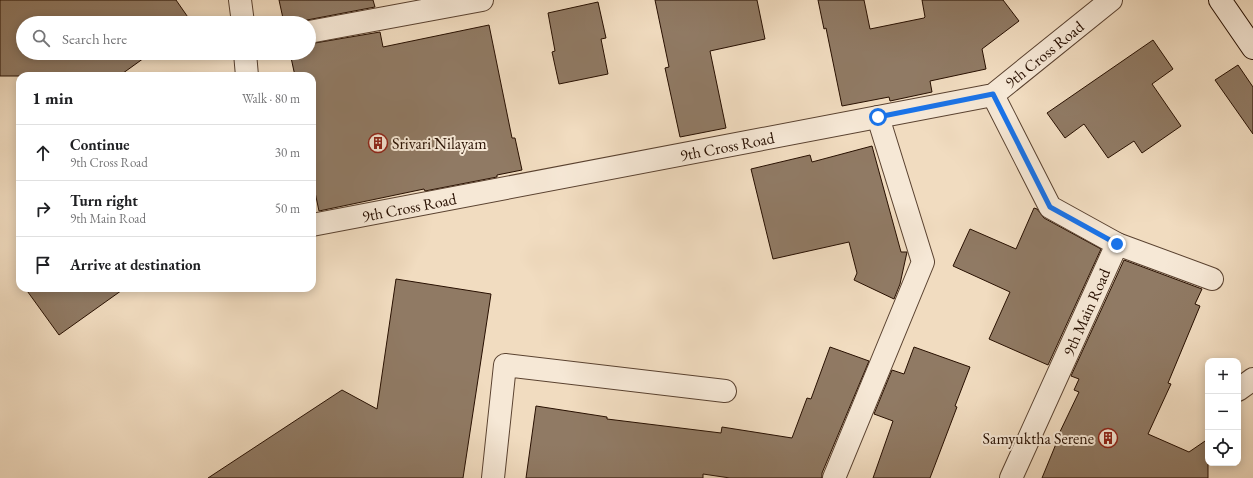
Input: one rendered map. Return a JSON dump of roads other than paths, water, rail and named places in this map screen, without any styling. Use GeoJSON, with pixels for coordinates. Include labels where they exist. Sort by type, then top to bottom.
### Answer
{"type":"FeatureCollection","features":[{"type":"Feature","properties":{"kind":"street"},"geometry":{"type":"LineString","coordinates":[[240,0],[242,16]]}},
{"type":"Feature","properties":{"kind":"street"},"geometry":{"type":"LineString","coordinates":[[316,31],[482,0]]}},
{"type":"Feature","properties":{"kind":"street","name":"9th Cross Road"},"geometry":{"type":"LineString","coordinates":[[316,224],[993,94],[1111,0]]}},
{"type":"Feature","properties":{"kind":"street"},"geometry":{"type":"LineString","coordinates":[[1220,0],[1253,48]]}},
{"type":"Feature","properties":{"kind":"street"},"geometry":{"type":"LineString","coordinates":[[246,60],[247,72]]}},
{"type":"Feature","properties":{"kind":"street"},"geometry":{"type":"LineString","coordinates":[[993,94],[1050,207],[1117,244],[1212,279]]}},
{"type":"Feature","properties":{"kind":"street"},"geometry":{"type":"LineString","coordinates":[[834,478],[923,262],[878,117]]}},
{"type":"Feature","properties":{"kind":"street","name":"9th Main Road"},"geometry":{"type":"LineString","coordinates":[[1011,478],[1117,244]]}},
{"type":"Feature","properties":{"kind":"street"},"geometry":{"type":"LineString","coordinates":[[493,478],[505,365],[725,391]]}},
{"type":"Feature","properties":{"kind":"street"},"geometry":{"type":"LineString","coordinates":[[1241,388],[1253,379]]}},
{"type":"Feature","properties":{"kind":"place","name":"Srivari Nilayam"},"geometry":{"type":"Point","coordinates":[378,143]}},
{"type":"Feature","properties":{"kind":"place","name":"Samyuktha Serene"},"geometry":{"type":"Point","coordinates":[1108,438]}}]}
